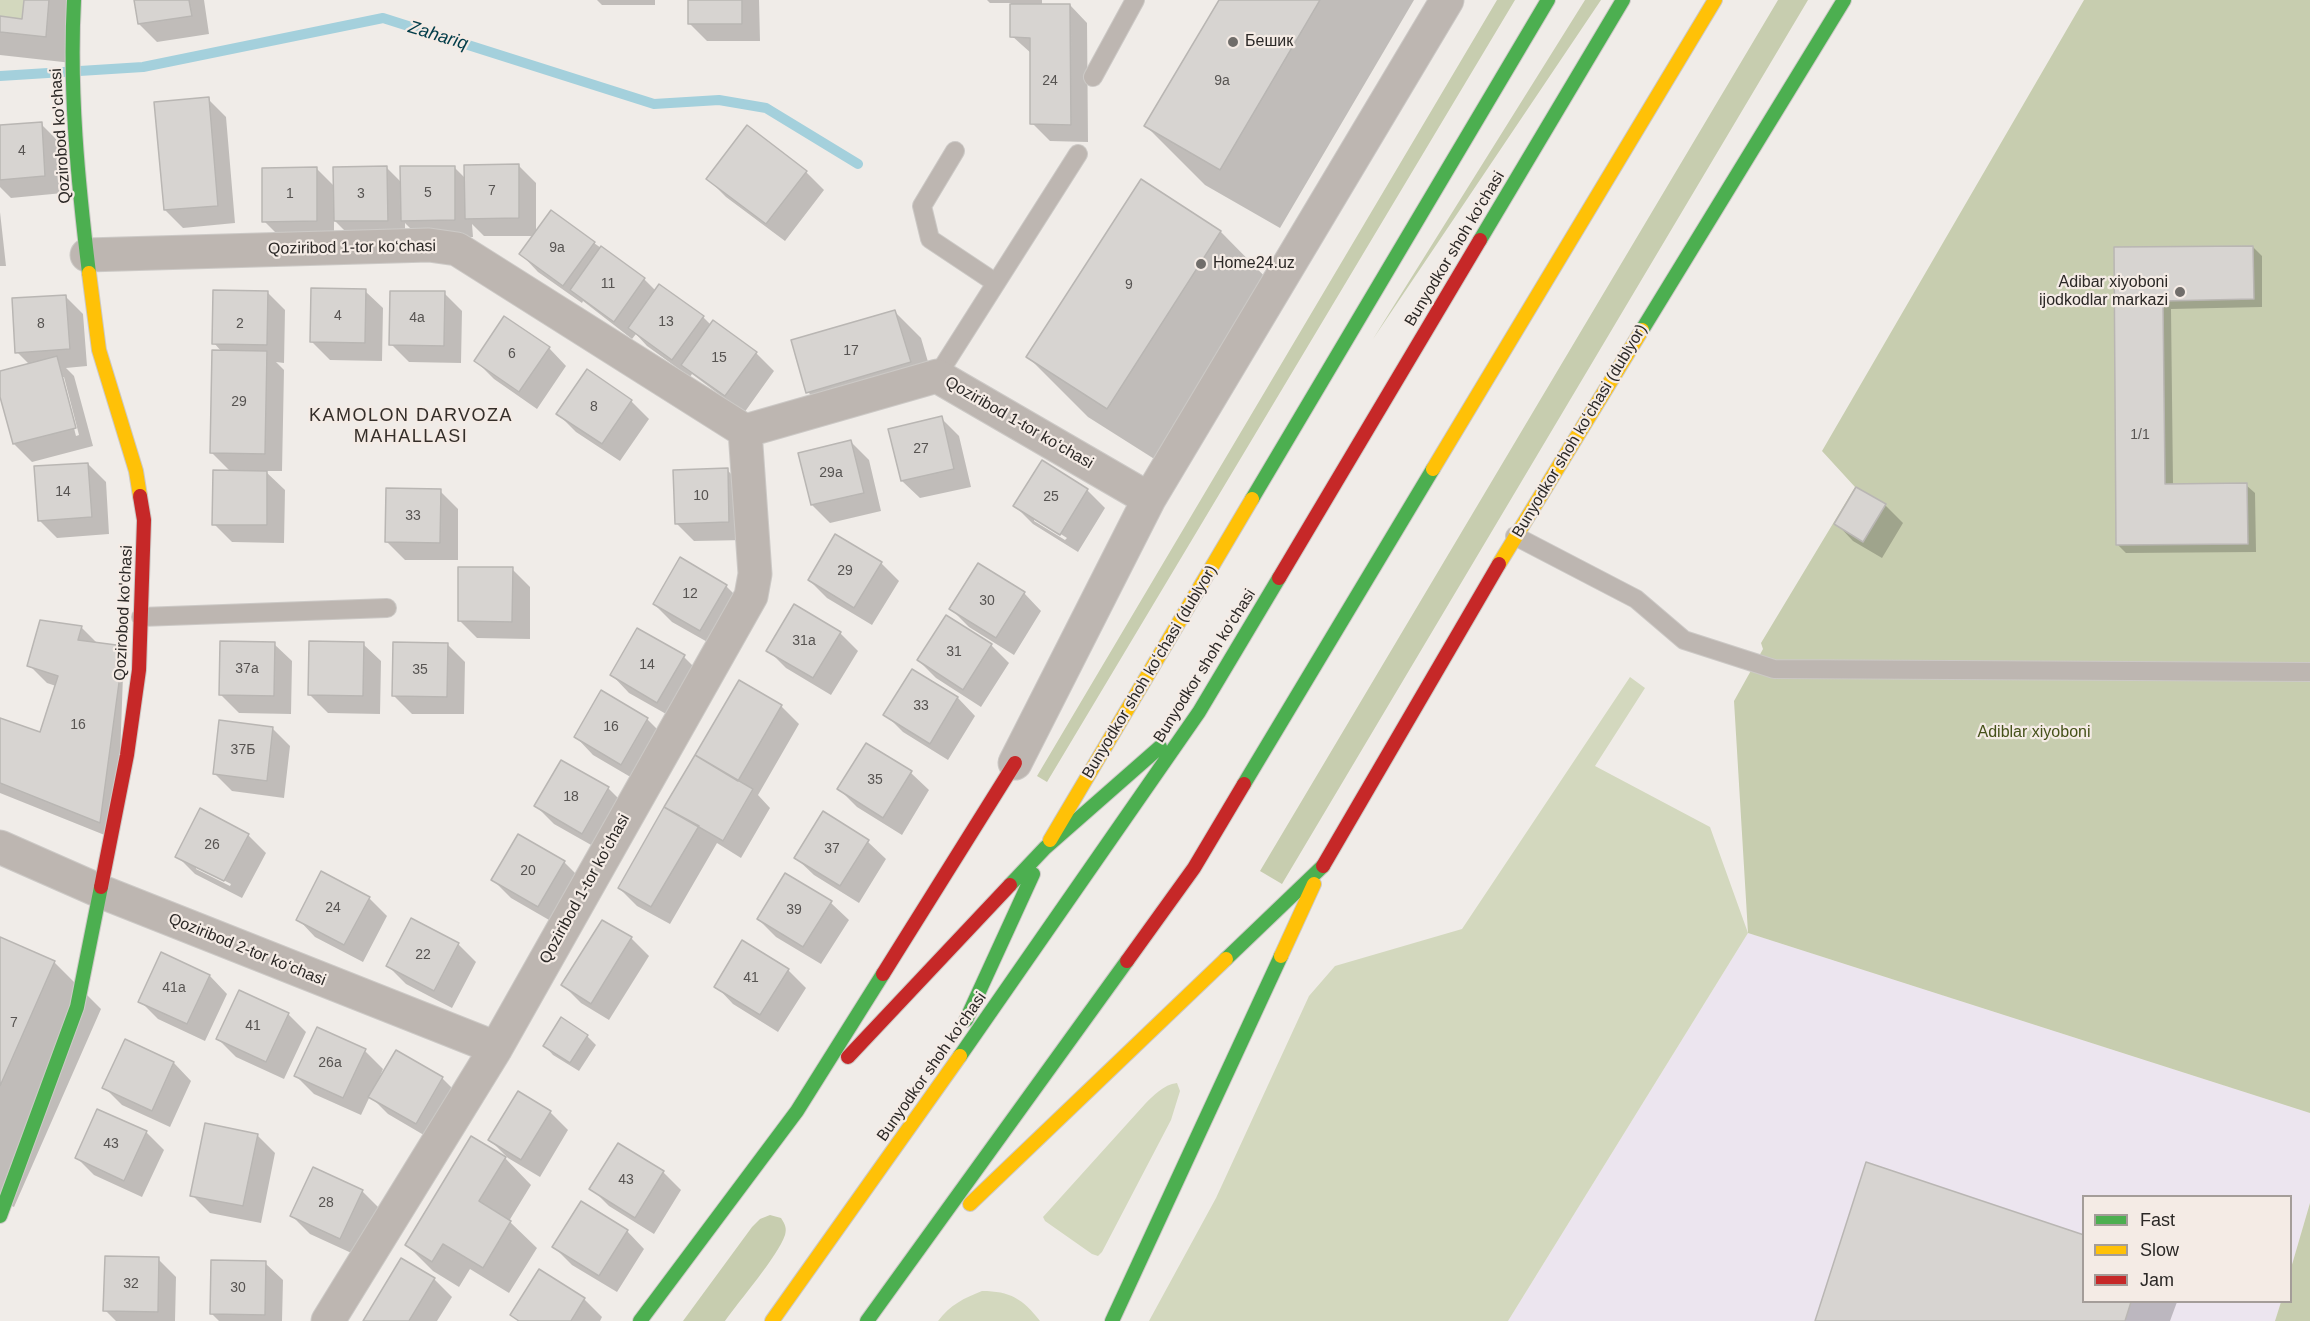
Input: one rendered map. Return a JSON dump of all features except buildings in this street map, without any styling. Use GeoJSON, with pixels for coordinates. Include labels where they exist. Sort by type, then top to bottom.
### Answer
{"type":"FeatureCollection","features":[{"type":"Feature","properties":{"kind":"main road","name":"Qozirobod ko'chasi"},"geometry":{"type":"LineString","coordinates":[[0,1216],[77,1007],[128,755],[139,670],[144,520],[136,471],[99,350],[87,255],[75,120],[72,39],[74,0]]}},
{"type":"Feature","properties":{"kind":"main road","name":"Bunyodkor shoh koʻchasi (dublyor)"},"geometry":{"type":"LineString","coordinates":[[1045,848],[1548,0]]}},
{"type":"Feature","properties":{"kind":"main road","name":"Bunyodkor shoh ko'chasi"},"geometry":{"type":"LineString","coordinates":[[772,1321],[931,1098],[1199,712],[1623,0]]}},
{"type":"Feature","properties":{"kind":"main road"},"geometry":{"type":"LineString","coordinates":[[867,1321],[1194,868],[1715,0]]}},
{"type":"Feature","properties":{"kind":"main road","name":"Bunyodkor shoh koʻchasi (dublyor)"},"geometry":{"type":"LineString","coordinates":[[1323,866],[1515,536],[1844,0]]}},
{"type":"Feature","properties":{"kind":"main road"},"geometry":{"type":"LineString","coordinates":[[797,1111],[1045,848],[1199,712]]}},
{"type":"Feature","properties":{"kind":"main road"},"geometry":{"type":"LineString","coordinates":[[639,1321],[797,1111],[1015,763]]}},
{"type":"Feature","properties":{"kind":"main road"},"geometry":{"type":"LineString","coordinates":[[931,1098],[1045,848]]}},
{"type":"Feature","properties":{"kind":"main road"},"geometry":{"type":"LineString","coordinates":[[910,1262],[1323,866]]}},
{"type":"Feature","properties":{"kind":"main road"},"geometry":{"type":"LineString","coordinates":[[1112,1321],[1323,866]]}},
{"type":"Feature","properties":{"kind":"street"},"geometry":{"type":"LineString","coordinates":[[1015,763],[1149,499],[1447,0]]}},
{"type":"Feature","properties":{"kind":"street","name":"Qoziribod 1-tor ko‘chasi"},"geometry":{"type":"LineString","coordinates":[[87,255],[429,245],[457,249],[745,430],[937,375],[1149,499]]}},
{"type":"Feature","properties":{"kind":"street","name":"Qoziribod 1-tor ko‘chasi"},"geometry":{"type":"LineString","coordinates":[[328,1321],[496,1048],[751,596],[755,574],[745,430]]}},
{"type":"Feature","properties":{"kind":"street","name":"Qoziribod 2-tor ko‘chasi"},"geometry":{"type":"LineString","coordinates":[[0,847],[102,892],[496,1048]]}},
{"type":"Feature","properties":{"kind":"lane"},"geometry":{"type":"LineString","coordinates":[[1093,77],[1136,0]]}},
{"type":"Feature","properties":{"kind":"lane"},"geometry":{"type":"LineString","coordinates":[[955,151],[922,206],[930,239],[996,283]]}},
{"type":"Feature","properties":{"kind":"lane"},"geometry":{"type":"LineString","coordinates":[[937,375],[1078,154]]}},
{"type":"Feature","properties":{"kind":"lane"},"geometry":{"type":"LineString","coordinates":[[1515,536],[1636,598],[1684,640],[1774,669],[2310,672]]}},
{"type":"Feature","properties":{"kind":"lane"},"geometry":{"type":"LineString","coordinates":[[141,617],[387,608]]}},
{"type":"Feature","properties":{"kind":"shaded area"},"geometry":{"type":"Polygon","coordinates":[[[1748,933],[2310,1113],[2310,1203],[2292,1265],[2292,1195],[2082,1195],[2082,1303],[2281,1303],[2275,1321],[1508,1321],[1748,933]]]}},
{"type":"Feature","properties":{"kind":"green space"},"geometry":{"type":"Polygon","coordinates":[[[0,0],[49,0],[46,37],[0,32],[0,0]]]}},
{"type":"Feature","properties":{"kind":"green space"},"geometry":{"type":"Polygon","coordinates":[[[1497,0],[1515,0],[1047,782],[1037,776],[1497,0]]]}},
{"type":"Feature","properties":{"kind":"green space"},"geometry":{"type":"Polygon","coordinates":[[[1585,0],[1601,0],[1373,339],[1585,0]]]}},
{"type":"Feature","properties":{"kind":"green space"},"geometry":{"type":"Polygon","coordinates":[[[1778,0],[1808,0],[1282,884],[1260,871],[1778,0]]]}},
{"type":"Feature","properties":{"kind":"green space","name":"Adiblar xiyoboni"},"geometry":{"type":"Polygon","coordinates":[[[2084,0],[2310,0],[2310,1113],[1748,933],[1734,701],[1763,649],[1761,643],[1855,487],[1822,451],[2084,0]]]}},
{"type":"Feature","properties":{"kind":"green space"},"geometry":{"type":"Polygon","coordinates":[[[1630,677],[1645,688],[1595,766],[1710,827],[1748,933],[1508,1321],[1149,1321],[1216,1198],[1309,996],[1335,966],[1462,929],[1630,677]]]}},
{"type":"Feature","properties":{"kind":"green space"},"geometry":{"type":"Polygon","coordinates":[[[1177,1083],[1180,1091],[1171,1120],[1102,1252],[1098,1256],[1092,1254],[1045,1221],[1043,1217],[1145,1104],[1163,1088],[1177,1083]]]}},
{"type":"Feature","properties":{"kind":"green space"},"geometry":{"type":"Polygon","coordinates":[[[2310,1203],[2310,1321],[2275,1321],[2281,1303],[2292,1303],[2292,1265],[2310,1203]]]}},
{"type":"Feature","properties":{"kind":"green space"},"geometry":{"type":"Polygon","coordinates":[[[770,1215],[781,1218],[786,1230],[785,1235],[767,1266],[725,1321],[683,1321],[752,1227],[760,1219],[770,1215]]]}},
{"type":"Feature","properties":{"kind":"green space"},"geometry":{"type":"Polygon","coordinates":[[[982,1291],[992,1291],[1015,1298],[1028,1307],[1040,1321],[938,1321],[958,1303],[982,1291]]]}},
{"type":"Feature","properties":{"kind":"waterway","name":"Zahariq"},"geometry":{"type":"LineString","coordinates":[[0,76],[143,67],[383,18],[654,104],[719,100],[766,108],[858,164]]}},
{"type":"Feature","properties":{"kind":"traffic: fast"},"geometry":{"type":"LineString","coordinates":[[74,0],[73,68],[76,136],[89,273]]}},
{"type":"Feature","properties":{"kind":"traffic: fast"},"geometry":{"type":"LineString","coordinates":[[1252,499],[1548,0]]}},
{"type":"Feature","properties":{"kind":"traffic: fast"},"geometry":{"type":"LineString","coordinates":[[1480,240],[1623,0]]}},
{"type":"Feature","properties":{"kind":"traffic: fast"},"geometry":{"type":"LineString","coordinates":[[1642,330],[1844,0]]}},
{"type":"Feature","properties":{"kind":"traffic: fast"},"geometry":{"type":"LineString","coordinates":[[1244,784],[1433,469]]}},
{"type":"Feature","properties":{"kind":"traffic: fast"},"geometry":{"type":"LineString","coordinates":[[960,1056],[1199,712],[1279,578]]}},
{"type":"Feature","properties":{"kind":"traffic: fast"},"geometry":{"type":"LineString","coordinates":[[1010,885],[1045,848],[1160,747]]}},
{"type":"Feature","properties":{"kind":"traffic: fast"},"geometry":{"type":"LineString","coordinates":[[1226,959],[1323,866]]}},
{"type":"Feature","properties":{"kind":"traffic: fast"},"geometry":{"type":"LineString","coordinates":[[966,1020],[1033,874]]}},
{"type":"Feature","properties":{"kind":"traffic: fast"},"geometry":{"type":"LineString","coordinates":[[0,1216],[77,1007],[101,887]]}},
{"type":"Feature","properties":{"kind":"traffic: fast"},"geometry":{"type":"LineString","coordinates":[[1112,1321],[1281,956]]}},
{"type":"Feature","properties":{"kind":"traffic: fast"},"geometry":{"type":"LineString","coordinates":[[867,1321],[1127,961]]}},
{"type":"Feature","properties":{"kind":"traffic: fast"},"geometry":{"type":"LineString","coordinates":[[640,1321],[797,1111],[883,974]]}},
{"type":"Feature","properties":{"kind":"traffic: slow"},"geometry":{"type":"LineString","coordinates":[[1433,469],[1715,0]]}},
{"type":"Feature","properties":{"kind":"traffic: slow"},"geometry":{"type":"LineString","coordinates":[[89,273],[99,350],[136,471],[140,496]]}},
{"type":"Feature","properties":{"kind":"traffic: slow"},"geometry":{"type":"LineString","coordinates":[[1499,564],[1642,330]]}},
{"type":"Feature","properties":{"kind":"traffic: slow"},"geometry":{"type":"LineString","coordinates":[[1050,840],[1252,499]]}},
{"type":"Feature","properties":{"kind":"traffic: slow"},"geometry":{"type":"LineString","coordinates":[[1281,956],[1314,884]]}},
{"type":"Feature","properties":{"kind":"traffic: slow"},"geometry":{"type":"LineString","coordinates":[[970,1204],[1226,959]]}},
{"type":"Feature","properties":{"kind":"traffic: slow"},"geometry":{"type":"LineString","coordinates":[[772,1321],[960,1056]]}},
{"type":"Feature","properties":{"kind":"traffic: jam"},"geometry":{"type":"LineString","coordinates":[[1279,578],[1480,240]]}},
{"type":"Feature","properties":{"kind":"traffic: jam"},"geometry":{"type":"LineString","coordinates":[[101,887],[127,755],[139,670],[144,520],[140,496]]}},
{"type":"Feature","properties":{"kind":"traffic: jam"},"geometry":{"type":"LineString","coordinates":[[1323,866],[1499,564]]}},
{"type":"Feature","properties":{"kind":"traffic: jam"},"geometry":{"type":"LineString","coordinates":[[883,974],[1015,763]]}},
{"type":"Feature","properties":{"kind":"traffic: jam"},"geometry":{"type":"LineString","coordinates":[[1127,961],[1194,868],[1244,784]]}},
{"type":"Feature","properties":{"kind":"traffic: jam"},"geometry":{"type":"LineString","coordinates":[[848,1057],[1010,885]]}},
{"type":"Feature","properties":{"kind":"place","name":"Бешик"},"geometry":{"type":"Point","coordinates":[1233,42]}},
{"type":"Feature","properties":{"kind":"place","name":"Home24.uz"},"geometry":{"type":"Point","coordinates":[1201,264]}},
{"type":"Feature","properties":{"kind":"place","name":"Adibar xiyoboni ijodkodlar markazi"},"geometry":{"type":"Point","coordinates":[2180,292]}},
{"type":"Feature","properties":{"kind":"district","name":"KAMOLON DARVOZA MAHALLASI"},"geometry":{"type":"Point","coordinates":[411,426]}}]}
